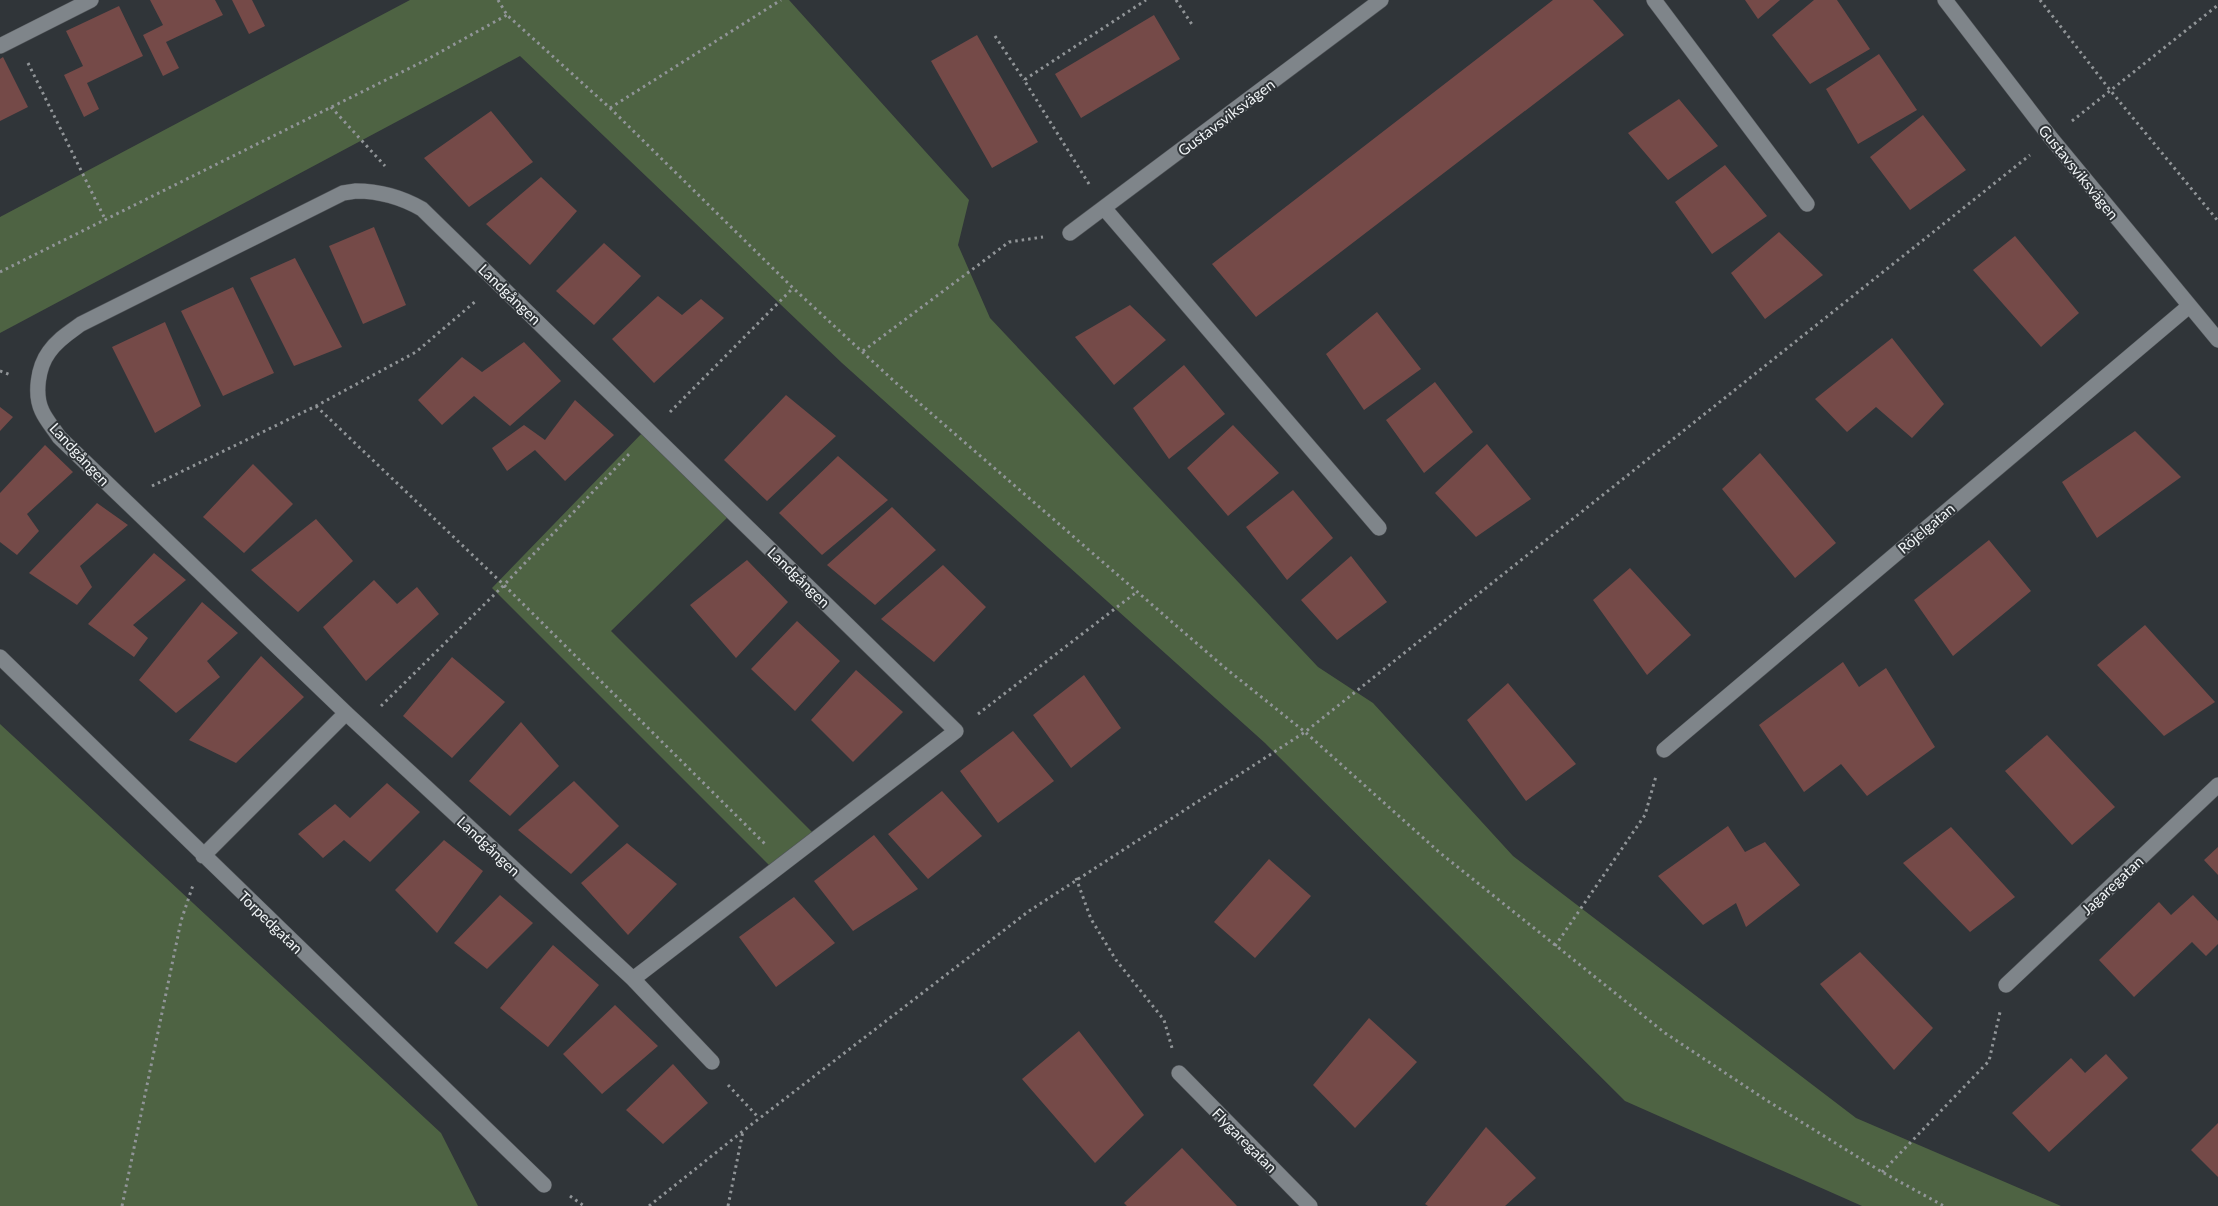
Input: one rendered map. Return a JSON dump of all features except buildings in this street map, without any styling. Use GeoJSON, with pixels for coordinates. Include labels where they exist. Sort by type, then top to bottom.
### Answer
{"type":"FeatureCollection","features":[{"type":"Feature","properties":{"kind":"street"},"geometry":{"type":"LineString","coordinates":[[0,46],[91,0]]}},
{"type":"Feature","properties":{"kind":"street","name":"Gustavsviksvägen"},"geometry":{"type":"LineString","coordinates":[[1070,233],[1381,0]]}},
{"type":"Feature","properties":{"kind":"street"},"geometry":{"type":"LineString","coordinates":[[1654,0],[1807,204]]}},
{"type":"Feature","properties":{"kind":"street","name":"Gustavsviksvägen"},"geometry":{"type":"LineString","coordinates":[[1945,0],[2051,138],[2218,340]]}},
{"type":"Feature","properties":{"kind":"street","name":"Landgången"},"geometry":{"type":"LineString","coordinates":[[712,1062],[633,979],[346,713],[59,437],[41,411],[37,390],[41,370],[48,352],[60,339],[81,324],[343,193],[372,191],[405,199],[422,209],[498,282],[956,731]]}},
{"type":"Feature","properties":{"kind":"street"},"geometry":{"type":"LineString","coordinates":[[1104,208],[1379,528]]}},
{"type":"Feature","properties":{"kind":"street","name":"Röjelgatan"},"geometry":{"type":"LineString","coordinates":[[1664,750],[2188,306]]}},
{"type":"Feature","properties":{"kind":"street","name":"Torpedgatan"},"geometry":{"type":"LineString","coordinates":[[0,657],[544,1185]]}},
{"type":"Feature","properties":{"kind":"street"},"geometry":{"type":"LineString","coordinates":[[203,856],[346,713]]}},
{"type":"Feature","properties":{"kind":"street"},"geometry":{"type":"LineString","coordinates":[[633,979],[956,731]]}},
{"type":"Feature","properties":{"kind":"street","name":"Jagaregatan"},"geometry":{"type":"LineString","coordinates":[[2006,985],[2218,785]]}},
{"type":"Feature","properties":{"kind":"street","name":"Flygaregatan"},"geometry":{"type":"LineString","coordinates":[[1179,1073],[1310,1206]]}},
{"type":"Feature","properties":{"kind":"path"},"geometry":{"type":"LineString","coordinates":[[498,0],[506,15],[610,108],[793,288],[954,435],[1038,504],[1224,667],[1305,732],[1439,852],[1665,1033],[1766,1100],[1882,1172],[1944,1206]]}},
{"type":"Feature","properties":{"kind":"path"},"geometry":{"type":"LineString","coordinates":[[610,108],[781,0]]}},
{"type":"Feature","properties":{"kind":"path"},"geometry":{"type":"LineString","coordinates":[[1024,80],[1146,0]]}},
{"type":"Feature","properties":{"kind":"path"},"geometry":{"type":"LineString","coordinates":[[1176,0],[1194,26]]}},
{"type":"Feature","properties":{"kind":"path"},"geometry":{"type":"LineString","coordinates":[[2040,0],[2110,90],[2218,221]]}},
{"type":"Feature","properties":{"kind":"path"},"geometry":{"type":"LineString","coordinates":[[649,1206],[759,1118],[1029,911],[1076,878],[1305,732],[2218,5]]}},
{"type":"Feature","properties":{"kind":"path"},"geometry":{"type":"LineString","coordinates":[[0,272],[426,60],[506,15]]}},
{"type":"Feature","properties":{"kind":"path"},"geometry":{"type":"LineString","coordinates":[[996,36],[1104,208]]}},
{"type":"Feature","properties":{"kind":"path"},"geometry":{"type":"LineString","coordinates":[[16,38],[106,219]]}},
{"type":"Feature","properties":{"kind":"path"},"geometry":{"type":"LineString","coordinates":[[331,107],[383,163],[390,179],[388,194]]}},
{"type":"Feature","properties":{"kind":"path"},"geometry":{"type":"LineString","coordinates":[[863,352],[1009,242],[1070,233]]}},
{"type":"Feature","properties":{"kind":"path"},"geometry":{"type":"LineString","coordinates":[[124,500],[316,406],[416,352],[498,282]]}},
{"type":"Feature","properties":{"kind":"path"},"geometry":{"type":"LineString","coordinates":[[361,727],[504,585],[650,432],[793,288]]}},
{"type":"Feature","properties":{"kind":"path"},"geometry":{"type":"LineString","coordinates":[[316,406],[504,585],[785,864]]}},
{"type":"Feature","properties":{"kind":"path"},"geometry":{"type":"LineString","coordinates":[[956,731],[1138,591]]}},
{"type":"Feature","properties":{"kind":"path"},"geometry":{"type":"LineString","coordinates":[[1555,946],[1644,816],[1664,750]]}},
{"type":"Feature","properties":{"kind":"path"},"geometry":{"type":"LineString","coordinates":[[122,1206],[181,921],[203,856]]}},
{"type":"Feature","properties":{"kind":"path"},"geometry":{"type":"LineString","coordinates":[[1076,878],[1091,920],[1116,960],[1164,1020],[1179,1073]]}},
{"type":"Feature","properties":{"kind":"path"},"geometry":{"type":"LineString","coordinates":[[1882,1172],[1989,1061],[2006,985]]}},
{"type":"Feature","properties":{"kind":"path"},"geometry":{"type":"LineString","coordinates":[[712,1062],[717,1073],[759,1118]]}},
{"type":"Feature","properties":{"kind":"path"},"geometry":{"type":"LineString","coordinates":[[728,1206],[743,1131]]}},
{"type":"Feature","properties":{"kind":"green space"},"geometry":{"type":"Polygon","coordinates":[[[410,0],[789,0],[969,200],[958,245],[990,318],[1318,667],[1373,703],[1513,856],[1856,1118],[2061,1206],[1862,1206],[1625,1101],[1265,743],[842,363],[520,56],[0,333],[0,217],[410,0]]]}},
{"type":"Feature","properties":{"kind":"green space"},"geometry":{"type":"Polygon","coordinates":[[[647,428],[733,512],[611,631],[814,834],[772,868],[492,588],[647,428]]]}},
{"type":"Feature","properties":{"kind":"green space"},"geometry":{"type":"Polygon","coordinates":[[[0,724],[441,1133],[478,1206],[0,1206],[0,724]]]}}]}
